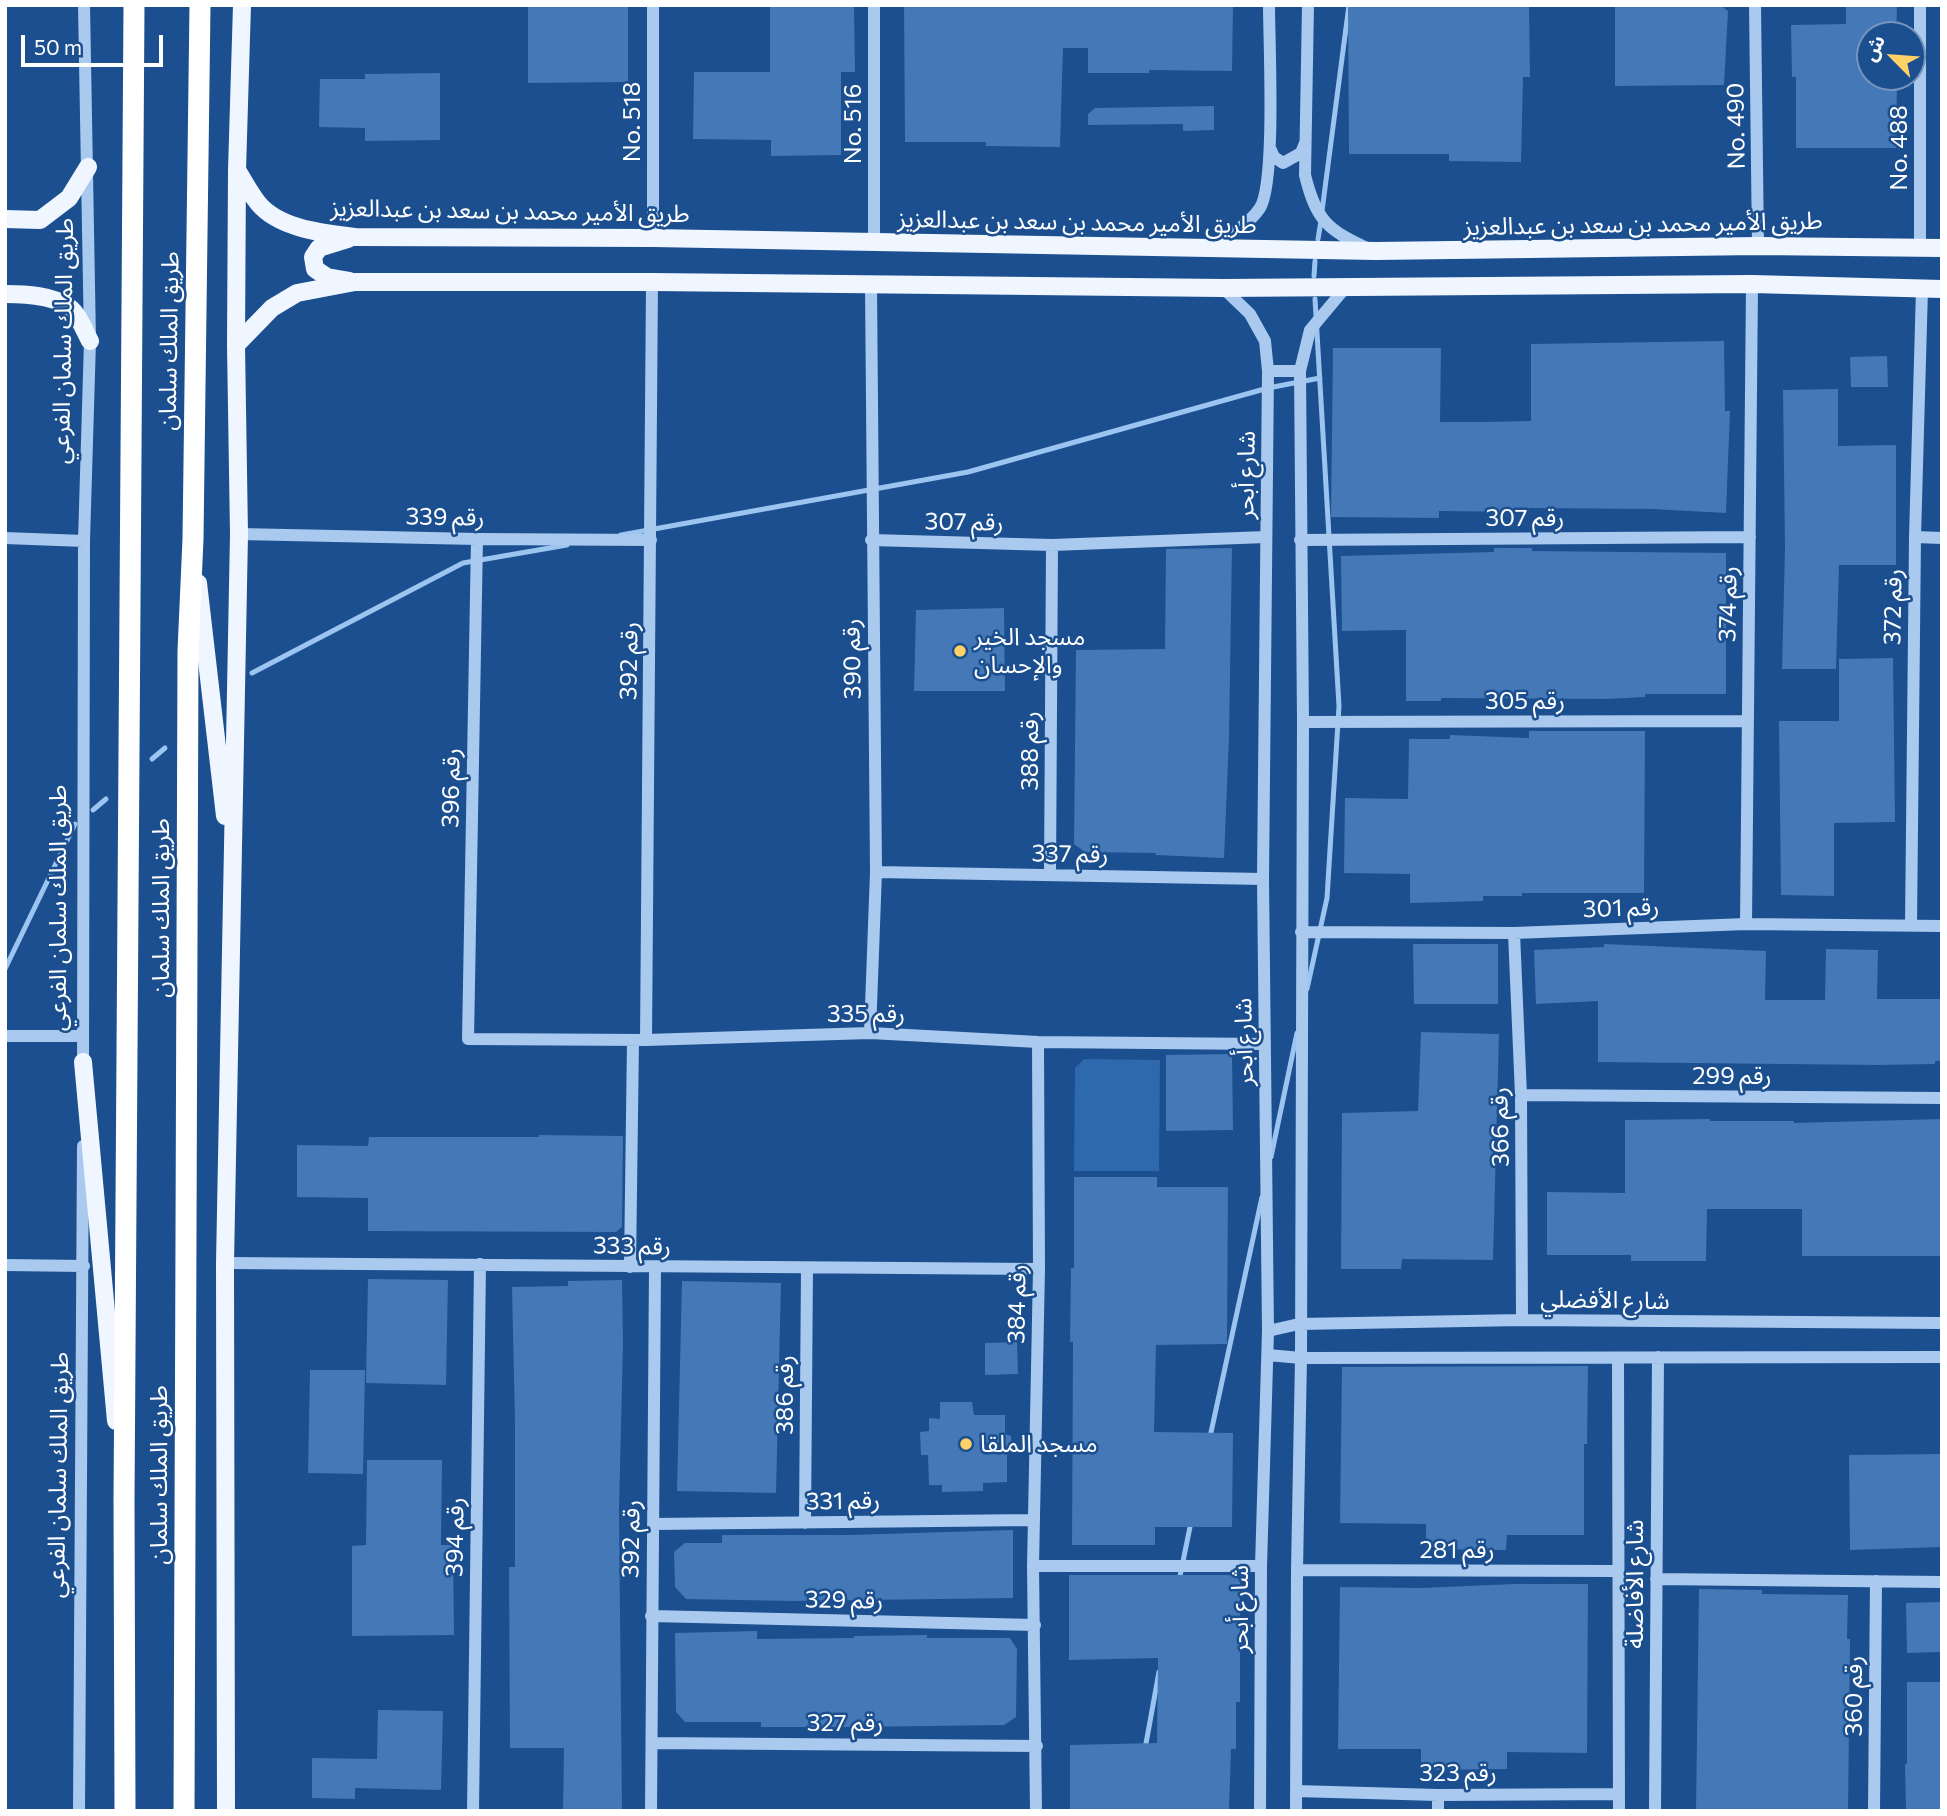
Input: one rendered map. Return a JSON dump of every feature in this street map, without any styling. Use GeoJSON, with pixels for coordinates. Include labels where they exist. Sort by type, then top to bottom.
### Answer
{"type":"FeatureCollection","features":[{"type":"Feature","properties":{"kind":"highway","name":"طريق الملك سلمان"},"geometry":{"type":"LineString","coordinates":[[125,1811],[124,1498],[134,5]]}},
{"type":"Feature","properties":{"kind":"highway","name":"طريق الملك سلمان"},"geometry":{"type":"LineString","coordinates":[[184,1811],[188,651],[193,539],[200,5]]}},
{"type":"Feature","properties":{"kind":"main road"},"geometry":{"type":"LineString","coordinates":[[226,1811],[225,1262],[239,534],[236,345],[242,5]]}},
{"type":"Feature","properties":{"kind":"main road"},"geometry":{"type":"LineString","coordinates":[[5,219],[40,220],[69,198],[88,167]]}},
{"type":"Feature","properties":{"kind":"main road","name":"طريق الأمير محمد بن سعد بن عبدالعزيز"},"geometry":{"type":"LineString","coordinates":[[237,170],[259,204],[275,216],[308,230],[355,237],[653,238],[1376,251],[1758,246],[1942,248]]}},
{"type":"Feature","properties":{"kind":"main road"},"geometry":{"type":"LineString","coordinates":[[355,237],[319,248],[313,257],[315,269],[327,277],[355,282],[1223,288],[1752,284],[1942,289]]}},
{"type":"Feature","properties":{"kind":"main road"},"geometry":{"type":"LineString","coordinates":[[236,345],[272,308],[297,293],[355,282]]}},
{"type":"Feature","properties":{"kind":"main road"},"geometry":{"type":"LineString","coordinates":[[5,294],[44,298],[71,309],[90,341]]}},
{"type":"Feature","properties":{"kind":"main road"},"geometry":{"type":"LineString","coordinates":[[193,539],[233,886]]}},
{"type":"Feature","properties":{"kind":"main road"},"geometry":{"type":"LineString","coordinates":[[83,1062],[124,1498]]}},
{"type":"Feature","properties":{"kind":"street","name":"طريق الملك سلمان الفرعي"},"geometry":{"type":"LineString","coordinates":[[79,1811],[84,1266],[84,541],[90,341],[84,5]]}},
{"type":"Feature","properties":{"kind":"street","name":"No. 518"},"geometry":{"type":"LineString","coordinates":[[653,5],[653,238]]}},
{"type":"Feature","properties":{"kind":"street","name":"No. 516"},"geometry":{"type":"LineString","coordinates":[[874,5],[874,244]]}},
{"type":"Feature","properties":{"kind":"street"},"geometry":{"type":"LineString","coordinates":[[1206,247],[1248,223],[1262,206],[1269,167],[1269,5]]}},
{"type":"Feature","properties":{"kind":"street"},"geometry":{"type":"LineString","coordinates":[[1308,5],[1304,175],[1311,199],[1321,219],[1342,237],[1376,251]]}},
{"type":"Feature","properties":{"kind":"street","name":"No. 490"},"geometry":{"type":"LineString","coordinates":[[1755,5],[1758,246]]}},
{"type":"Feature","properties":{"kind":"street","name":"No. 488"},"geometry":{"type":"LineString","coordinates":[[1920,5],[1920,248]]}},
{"type":"Feature","properties":{"kind":"street"},"geometry":{"type":"LineString","coordinates":[[1269,145],[1273,157],[1283,163],[1301,153],[1306,144]]}},
{"type":"Feature","properties":{"kind":"street","name":"رقم 392"},"geometry":{"type":"LineString","coordinates":[[630,1267],[640,1040],[651,540],[652,282]]}},
{"type":"Feature","properties":{"kind":"street","name":"رقم 374"},"geometry":{"type":"LineString","coordinates":[[1746,924],[1752,284]]}},
{"type":"Feature","properties":{"kind":"street","name":"رقم 390"},"geometry":{"type":"LineString","coordinates":[[870,1033],[876,872],[871,540],[871,285]]}},
{"type":"Feature","properties":{"kind":"street","name":"شارع أبحر"},"geometry":{"type":"LineString","coordinates":[[1223,288],[1250,314],[1265,341],[1268,371],[1263,878],[1268,1355],[1261,1566],[1260,1811]]}},
{"type":"Feature","properties":{"kind":"street"},"geometry":{"type":"LineString","coordinates":[[1296,1811],[1303,722],[1300,371],[1310,330],[1346,288]]}},
{"type":"Feature","properties":{"kind":"street","name":"رقم 372"},"geometry":{"type":"LineString","coordinates":[[1911,925],[1915,537],[1922,289]]}},
{"type":"Feature","properties":{"kind":"street"},"geometry":{"type":"LineString","coordinates":[[1268,371],[1300,371]]}},
{"type":"Feature","properties":{"kind":"street","name":"رقم 339"},"geometry":{"type":"LineString","coordinates":[[239,534],[651,540]]}},
{"type":"Feature","properties":{"kind":"street","name":"رقم 307"},"geometry":{"type":"LineString","coordinates":[[871,540],[1052,545],[1266,537]]}},
{"type":"Feature","properties":{"kind":"street","name":"رقم 307"},"geometry":{"type":"LineString","coordinates":[[1300,540],[1751,537]]}},
{"type":"Feature","properties":{"kind":"street"},"geometry":{"type":"LineString","coordinates":[[1915,537],[1942,538]]}},
{"type":"Feature","properties":{"kind":"street"},"geometry":{"type":"LineString","coordinates":[[5,538],[84,541]]}},
{"type":"Feature","properties":{"kind":"street","name":"رقم 396"},"geometry":{"type":"LineString","coordinates":[[468,1039],[477,539]]}},
{"type":"Feature","properties":{"kind":"street","name":"رقم 388"},"geometry":{"type":"LineString","coordinates":[[1050,874],[1052,545]]}},
{"type":"Feature","properties":{"kind":"street","name":"رقم 305"},"geometry":{"type":"LineString","coordinates":[[1303,722],[1747,721]]}},
{"type":"Feature","properties":{"kind":"street","name":"رقم 337"},"geometry":{"type":"LineString","coordinates":[[876,872],[1263,878]]}},
{"type":"Feature","properties":{"kind":"street","name":"رقم 301"},"geometry":{"type":"LineString","coordinates":[[1301,932],[1514,933],[1746,924],[1942,926]]}},
{"type":"Feature","properties":{"kind":"street","name":"رقم 366"},"geometry":{"type":"LineString","coordinates":[[1514,933],[1521,1095],[1522,1320]]}},
{"type":"Feature","properties":{"kind":"street","name":"رقم 335"},"geometry":{"type":"LineString","coordinates":[[468,1039],[640,1040],[870,1033],[1038,1042],[1265,1044]]}},
{"type":"Feature","properties":{"kind":"street"},"geometry":{"type":"LineString","coordinates":[[5,1036],[82,1036]]}},
{"type":"Feature","properties":{"kind":"street","name":"رقم 384"},"geometry":{"type":"LineString","coordinates":[[1037,1811],[1033,1520],[1039,1269],[1038,1042]]}},
{"type":"Feature","properties":{"kind":"street","name":"رقم 299"},"geometry":{"type":"LineString","coordinates":[[1521,1095],[1942,1098]]}},
{"type":"Feature","properties":{"kind":"street","name":"رقم 333"},"geometry":{"type":"LineString","coordinates":[[225,1262],[1039,1269]]}},
{"type":"Feature","properties":{"kind":"street"},"geometry":{"type":"LineString","coordinates":[[5,1265],[84,1266]]}},
{"type":"Feature","properties":{"kind":"street","name":"رقم 394"},"geometry":{"type":"LineString","coordinates":[[473,1811],[480,1265]]}},
{"type":"Feature","properties":{"kind":"street","name":"رقم 392"},"geometry":{"type":"LineString","coordinates":[[651,1811],[654,1267]]}},
{"type":"Feature","properties":{"kind":"street","name":"رقم 386"},"geometry":{"type":"LineString","coordinates":[[806,1523],[807,1268]]}},
{"type":"Feature","properties":{"kind":"street","name":"شارع الأفضلي"},"geometry":{"type":"LineString","coordinates":[[1268,1331],[1299,1324],[1522,1320],[1942,1323]]}},
{"type":"Feature","properties":{"kind":"street"},"geometry":{"type":"LineString","coordinates":[[1268,1355],[1301,1358],[1618,1359],[1942,1357]]}},
{"type":"Feature","properties":{"kind":"street","name":"شارع الأفاضلة"},"geometry":{"type":"LineString","coordinates":[[1656,1811],[1658,1357]]}},
{"type":"Feature","properties":{"kind":"street","name":"شارع الأفاضلة"},"geometry":{"type":"LineString","coordinates":[[1618,1359],[1619,1811]]}},
{"type":"Feature","properties":{"kind":"street","name":"رقم 331"},"geometry":{"type":"LineString","coordinates":[[653,1524],[1033,1520]]}},
{"type":"Feature","properties":{"kind":"street"},"geometry":{"type":"LineString","coordinates":[[1033,1566],[1261,1566]]}},
{"type":"Feature","properties":{"kind":"street","name":"رقم 281"},"geometry":{"type":"LineString","coordinates":[[1297,1570],[1617,1571]]}},
{"type":"Feature","properties":{"kind":"street"},"geometry":{"type":"LineString","coordinates":[[1656,1578],[1942,1582]]}},
{"type":"Feature","properties":{"kind":"street","name":"رقم 360"},"geometry":{"type":"LineString","coordinates":[[1874,1811],[1876,1581]]}},
{"type":"Feature","properties":{"kind":"street","name":"رقم 329"},"geometry":{"type":"LineString","coordinates":[[652,1616],[1035,1625]]}},
{"type":"Feature","properties":{"kind":"street","name":"رقم 327"},"geometry":{"type":"LineString","coordinates":[[653,1743],[1037,1745]]}},
{"type":"Feature","properties":{"kind":"street","name":"رقم 323"},"geometry":{"type":"LineString","coordinates":[[1296,1791],[1438,1795],[1619,1794]]}},
{"type":"Feature","properties":{"kind":"street"},"geometry":{"type":"LineString","coordinates":[[1438,1795],[1438,1811]]}},
{"type":"Feature","properties":{"kind":"shaded area"},"geometry":{"type":"Polygon","coordinates":[[[1084,1059],[1160,1060],[1159,1171],[1074,1171],[1075,1068],[1084,1059]]]}},
{"type":"Feature","properties":{"kind":"building"},"geometry":{"type":"Polygon","coordinates":[[[528,5],[628,5],[628,82],[528,83],[528,5]]]}},
{"type":"Feature","properties":{"kind":"building"},"geometry":{"type":"Polygon","coordinates":[[[770,5],[854,5],[855,72],[841,72],[841,155],[771,156],[771,140],[693,139],[694,72],[770,72],[770,5]]]}},
{"type":"Feature","properties":{"kind":"building"},"geometry":{"type":"Polygon","coordinates":[[[904,5],[1233,5],[1232,71],[1149,70],[1149,73],[1088,73],[1088,48],[1063,48],[1060,147],[986,146],[986,142],[905,142],[904,5]]]}},
{"type":"Feature","properties":{"kind":"building"},"geometry":{"type":"Polygon","coordinates":[[[1348,5],[1529,5],[1530,77],[1523,77],[1521,162],[1449,161],[1449,154],[1349,154],[1348,5]]]}},
{"type":"Feature","properties":{"kind":"building"},"geometry":{"type":"Polygon","coordinates":[[[1615,5],[1720,5],[1728,11],[1724,85],[1615,86],[1615,5]]]}},
{"type":"Feature","properties":{"kind":"building"},"geometry":{"type":"Polygon","coordinates":[[[1846,5],[1897,5],[1896,21],[1856,21],[1856,91],[1897,91],[1896,148],[1796,148],[1796,77],[1792,77],[1791,25],[1846,24],[1846,5]]]}},
{"type":"Feature","properties":{"kind":"building"},"geometry":{"type":"Polygon","coordinates":[[[440,73],[440,140],[365,141],[365,128],[319,127],[320,79],[365,79],[365,74],[440,73]]]}},
{"type":"Feature","properties":{"kind":"building"},"geometry":{"type":"Polygon","coordinates":[[[1214,106],[1214,130],[1183,131],[1183,124],[1088,125],[1088,114],[1095,108],[1214,106]]]}},
{"type":"Feature","properties":{"kind":"building"},"geometry":{"type":"Polygon","coordinates":[[[1724,341],[1725,411],[1730,411],[1726,513],[1652,509],[1529,508],[1529,512],[1439,511],[1439,518],[1331,517],[1333,348],[1441,348],[1440,422],[1483,422],[1531,421],[1531,344],[1724,341]]]}},
{"type":"Feature","properties":{"kind":"building"},"geometry":{"type":"Polygon","coordinates":[[[1887,356],[1888,387],[1851,387],[1850,357],[1887,356]]]}},
{"type":"Feature","properties":{"kind":"building"},"geometry":{"type":"Polygon","coordinates":[[[1838,389],[1838,446],[1896,445],[1896,565],[1839,565],[1836,669],[1782,669],[1785,548],[1783,390],[1838,389]]]}},
{"type":"Feature","properties":{"kind":"building"},"geometry":{"type":"Polygon","coordinates":[[[1232,548],[1224,858],[1085,852],[1074,844],[1076,650],[1165,649],[1166,549],[1232,548]]]}},
{"type":"Feature","properties":{"kind":"building"},"geometry":{"type":"Polygon","coordinates":[[[1494,548],[1532,548],[1532,551],[1726,553],[1726,694],[1645,694],[1645,697],[1605,699],[1441,698],[1441,701],[1406,701],[1406,630],[1342,631],[1341,556],[1494,552],[1494,548]]]}},
{"type":"Feature","properties":{"kind":"building","name":"مسجد الخير والإحسان"},"geometry":{"type":"Polygon","coordinates":[[[1004,608],[1005,691],[914,691],[916,610],[1004,608]]]}},
{"type":"Feature","properties":{"kind":"building"},"geometry":{"type":"Polygon","coordinates":[[[1893,658],[1895,822],[1834,823],[1834,896],[1781,895],[1779,721],[1839,721],[1839,659],[1893,658]]]}},
{"type":"Feature","properties":{"kind":"building"},"geometry":{"type":"Polygon","coordinates":[[[1529,731],[1645,731],[1644,893],[1522,893],[1522,896],[1483,896],[1483,901],[1410,903],[1410,874],[1344,873],[1345,798],[1408,799],[1409,739],[1450,739],[1450,735],[1529,738],[1529,731]]]}},
{"type":"Feature","properties":{"kind":"building"},"geometry":{"type":"Polygon","coordinates":[[[1413,944],[1498,944],[1498,1004],[1414,1004],[1413,944]]]}},
{"type":"Feature","properties":{"kind":"building"},"geometry":{"type":"Polygon","coordinates":[[[1604,944],[1766,951],[1765,1000],[1825,1000],[1826,949],[1878,950],[1877,999],[1942,999],[1942,1061],[1935,1061],[1935,1064],[1878,1065],[1598,1062],[1598,1001],[1536,1004],[1534,950],[1604,947],[1604,944]]]}},
{"type":"Feature","properties":{"kind":"building"},"geometry":{"type":"Polygon","coordinates":[[[1421,1032],[1499,1034],[1493,1260],[1402,1259],[1401,1269],[1341,1269],[1342,1113],[1418,1111],[1421,1032]]]}},
{"type":"Feature","properties":{"kind":"building"},"geometry":{"type":"Polygon","coordinates":[[[1232,1054],[1233,1130],[1166,1131],[1166,1055],[1232,1054]]]}},
{"type":"Feature","properties":{"kind":"building"},"geometry":{"type":"Polygon","coordinates":[[[1710,1119],[1794,1123],[1942,1119],[1942,1256],[1802,1256],[1802,1209],[1707,1209],[1706,1261],[1631,1261],[1631,1255],[1547,1255],[1547,1192],[1625,1193],[1625,1120],[1710,1119]]]}},
{"type":"Feature","properties":{"kind":"building"},"geometry":{"type":"Polygon","coordinates":[[[623,1136],[622,1227],[616,1232],[368,1231],[368,1198],[297,1197],[297,1145],[368,1146],[369,1137],[623,1136]]]}},
{"type":"Feature","properties":{"kind":"building"},"geometry":{"type":"Polygon","coordinates":[[[1074,1177],[1157,1177],[1157,1187],[1228,1187],[1227,1344],[1156,1345],[1154,1432],[1233,1433],[1232,1527],[1155,1527],[1155,1545],[1072,1545],[1073,1342],[1070,1342],[1071,1268],[1074,1268],[1074,1177]]]}},
{"type":"Feature","properties":{"kind":"building"},"geometry":{"type":"Polygon","coordinates":[[[368,1279],[448,1280],[446,1385],[366,1383],[368,1279]]]}},
{"type":"Feature","properties":{"kind":"building"},"geometry":{"type":"Polygon","coordinates":[[[622,1280],[619,1510],[622,1811],[563,1811],[564,1748],[510,1748],[509,1567],[515,1567],[512,1287],[568,1286],[568,1281],[622,1280]]]}},
{"type":"Feature","properties":{"kind":"building"},"geometry":{"type":"Polygon","coordinates":[[[682,1281],[781,1283],[776,1493],[677,1491],[682,1281]]]}},
{"type":"Feature","properties":{"kind":"building"},"geometry":{"type":"Polygon","coordinates":[[[1017,1342],[1018,1374],[985,1375],[985,1343],[1017,1342]]]}},
{"type":"Feature","properties":{"kind":"building"},"geometry":{"type":"Polygon","coordinates":[[[1588,1366],[1587,1444],[1584,1444],[1584,1535],[1507,1535],[1506,1550],[1426,1549],[1426,1524],[1340,1523],[1342,1367],[1588,1366]]]}},
{"type":"Feature","properties":{"kind":"building"},"geometry":{"type":"Polygon","coordinates":[[[310,1370],[365,1370],[363,1474],[308,1473],[310,1370]]]}},
{"type":"Feature","properties":{"kind":"building","name":"مسجد الملقا"},"geometry":{"type":"Polygon","coordinates":[[[940,1402],[972,1402],[974,1415],[1005,1415],[1005,1434],[1011,1436],[1012,1452],[1007,1452],[1007,1482],[983,1483],[983,1491],[942,1492],[942,1485],[929,1485],[928,1455],[921,1455],[920,1432],[929,1431],[929,1418],[940,1419],[940,1402]]]}},
{"type":"Feature","properties":{"kind":"building"},"geometry":{"type":"Polygon","coordinates":[[[1942,1454],[1942,1547],[1850,1550],[1849,1455],[1942,1454]]]}},
{"type":"Feature","properties":{"kind":"building"},"geometry":{"type":"Polygon","coordinates":[[[367,1460],[442,1460],[441,1545],[453,1545],[454,1635],[352,1636],[352,1546],[366,1545],[367,1460]]]}},
{"type":"Feature","properties":{"kind":"building"},"geometry":{"type":"Polygon","coordinates":[[[1013,1530],[1013,1598],[792,1601],[686,1599],[675,1587],[674,1552],[685,1543],[722,1543],[722,1535],[849,1535],[1013,1530]]]}},
{"type":"Feature","properties":{"kind":"building"},"geometry":{"type":"Polygon","coordinates":[[[1069,1575],[1235,1575],[1240,1581],[1240,1702],[1236,1702],[1236,1749],[1231,1749],[1229,1811],[1070,1811],[1070,1745],[1157,1743],[1158,1658],[1069,1660],[1069,1575]]]}},
{"type":"Feature","properties":{"kind":"building"},"geometry":{"type":"Polygon","coordinates":[[[1588,1584],[1587,1753],[1507,1752],[1507,1769],[1421,1770],[1421,1749],[1338,1749],[1340,1587],[1421,1588],[1588,1584]]]}},
{"type":"Feature","properties":{"kind":"building"},"geometry":{"type":"Polygon","coordinates":[[[1699,1589],[1762,1590],[1762,1594],[1848,1595],[1848,1811],[1696,1811],[1699,1589]]]}},
{"type":"Feature","properties":{"kind":"building"},"geometry":{"type":"Polygon","coordinates":[[[1942,1602],[1942,1652],[1907,1653],[1906,1603],[1942,1602]]]}},
{"type":"Feature","properties":{"kind":"building"},"geometry":{"type":"Polygon","coordinates":[[[757,1631],[757,1639],[927,1635],[927,1638],[1010,1638],[1017,1649],[1016,1717],[1004,1725],[761,1727],[761,1722],[685,1722],[676,1712],[675,1633],[757,1631]]]}},
{"type":"Feature","properties":{"kind":"building"},"geometry":{"type":"Polygon","coordinates":[[[1907,1682],[1942,1682],[1942,1811],[1906,1811],[1907,1682]]]}},
{"type":"Feature","properties":{"kind":"building"},"geometry":{"type":"Polygon","coordinates":[[[378,1710],[443,1711],[441,1790],[355,1788],[355,1799],[312,1798],[312,1758],[377,1759],[378,1710]]]}},
{"type":"Feature","properties":{"kind":"waterway"},"geometry":{"type":"LineString","coordinates":[[1322,211],[1349,5]]}},
{"type":"Feature","properties":{"kind":"waterway"},"geometry":{"type":"LineString","coordinates":[[1318,239],[1321,221]]}},
{"type":"Feature","properties":{"kind":"waterway"},"geometry":{"type":"LineString","coordinates":[[1314,276],[1315,261]]}},
{"type":"Feature","properties":{"kind":"waterway"},"geometry":{"type":"LineString","coordinates":[[1307,989],[1327,898],[1339,706],[1315,299]]}},
{"type":"Feature","properties":{"kind":"waterway"},"geometry":{"type":"LineString","coordinates":[[621,535],[968,472],[1268,388],[1320,378]]}},
{"type":"Feature","properties":{"kind":"waterway"},"geometry":{"type":"LineString","coordinates":[[252,673],[463,563],[567,545]]}},
{"type":"Feature","properties":{"kind":"waterway"},"geometry":{"type":"LineString","coordinates":[[152,759],[165,748]]}},
{"type":"Feature","properties":{"kind":"waterway"},"geometry":{"type":"LineString","coordinates":[[93,810],[106,799]]}},
{"type":"Feature","properties":{"kind":"waterway"},"geometry":{"type":"LineString","coordinates":[[5,969],[75,824]]}},
{"type":"Feature","properties":{"kind":"waterway"},"geometry":{"type":"LineString","coordinates":[[1271,1157],[1297,1033]]}},
{"type":"Feature","properties":{"kind":"waterway"},"geometry":{"type":"LineString","coordinates":[[1210,1437],[1262,1197]]}},
{"type":"Feature","properties":{"kind":"waterway"},"geometry":{"type":"LineString","coordinates":[[1179,1581],[1191,1522]]}},
{"type":"Feature","properties":{"kind":"waterway"},"geometry":{"type":"LineString","coordinates":[[1145,1749],[1159,1672]]}},
{"type":"Feature","properties":{"kind":"place","name":"مسجد الخير والإحسان"},"geometry":{"type":"Point","coordinates":[960,651]}},
{"type":"Feature","properties":{"kind":"place","name":"مسجد الملقا"},"geometry":{"type":"Point","coordinates":[966,1444]}}]}
